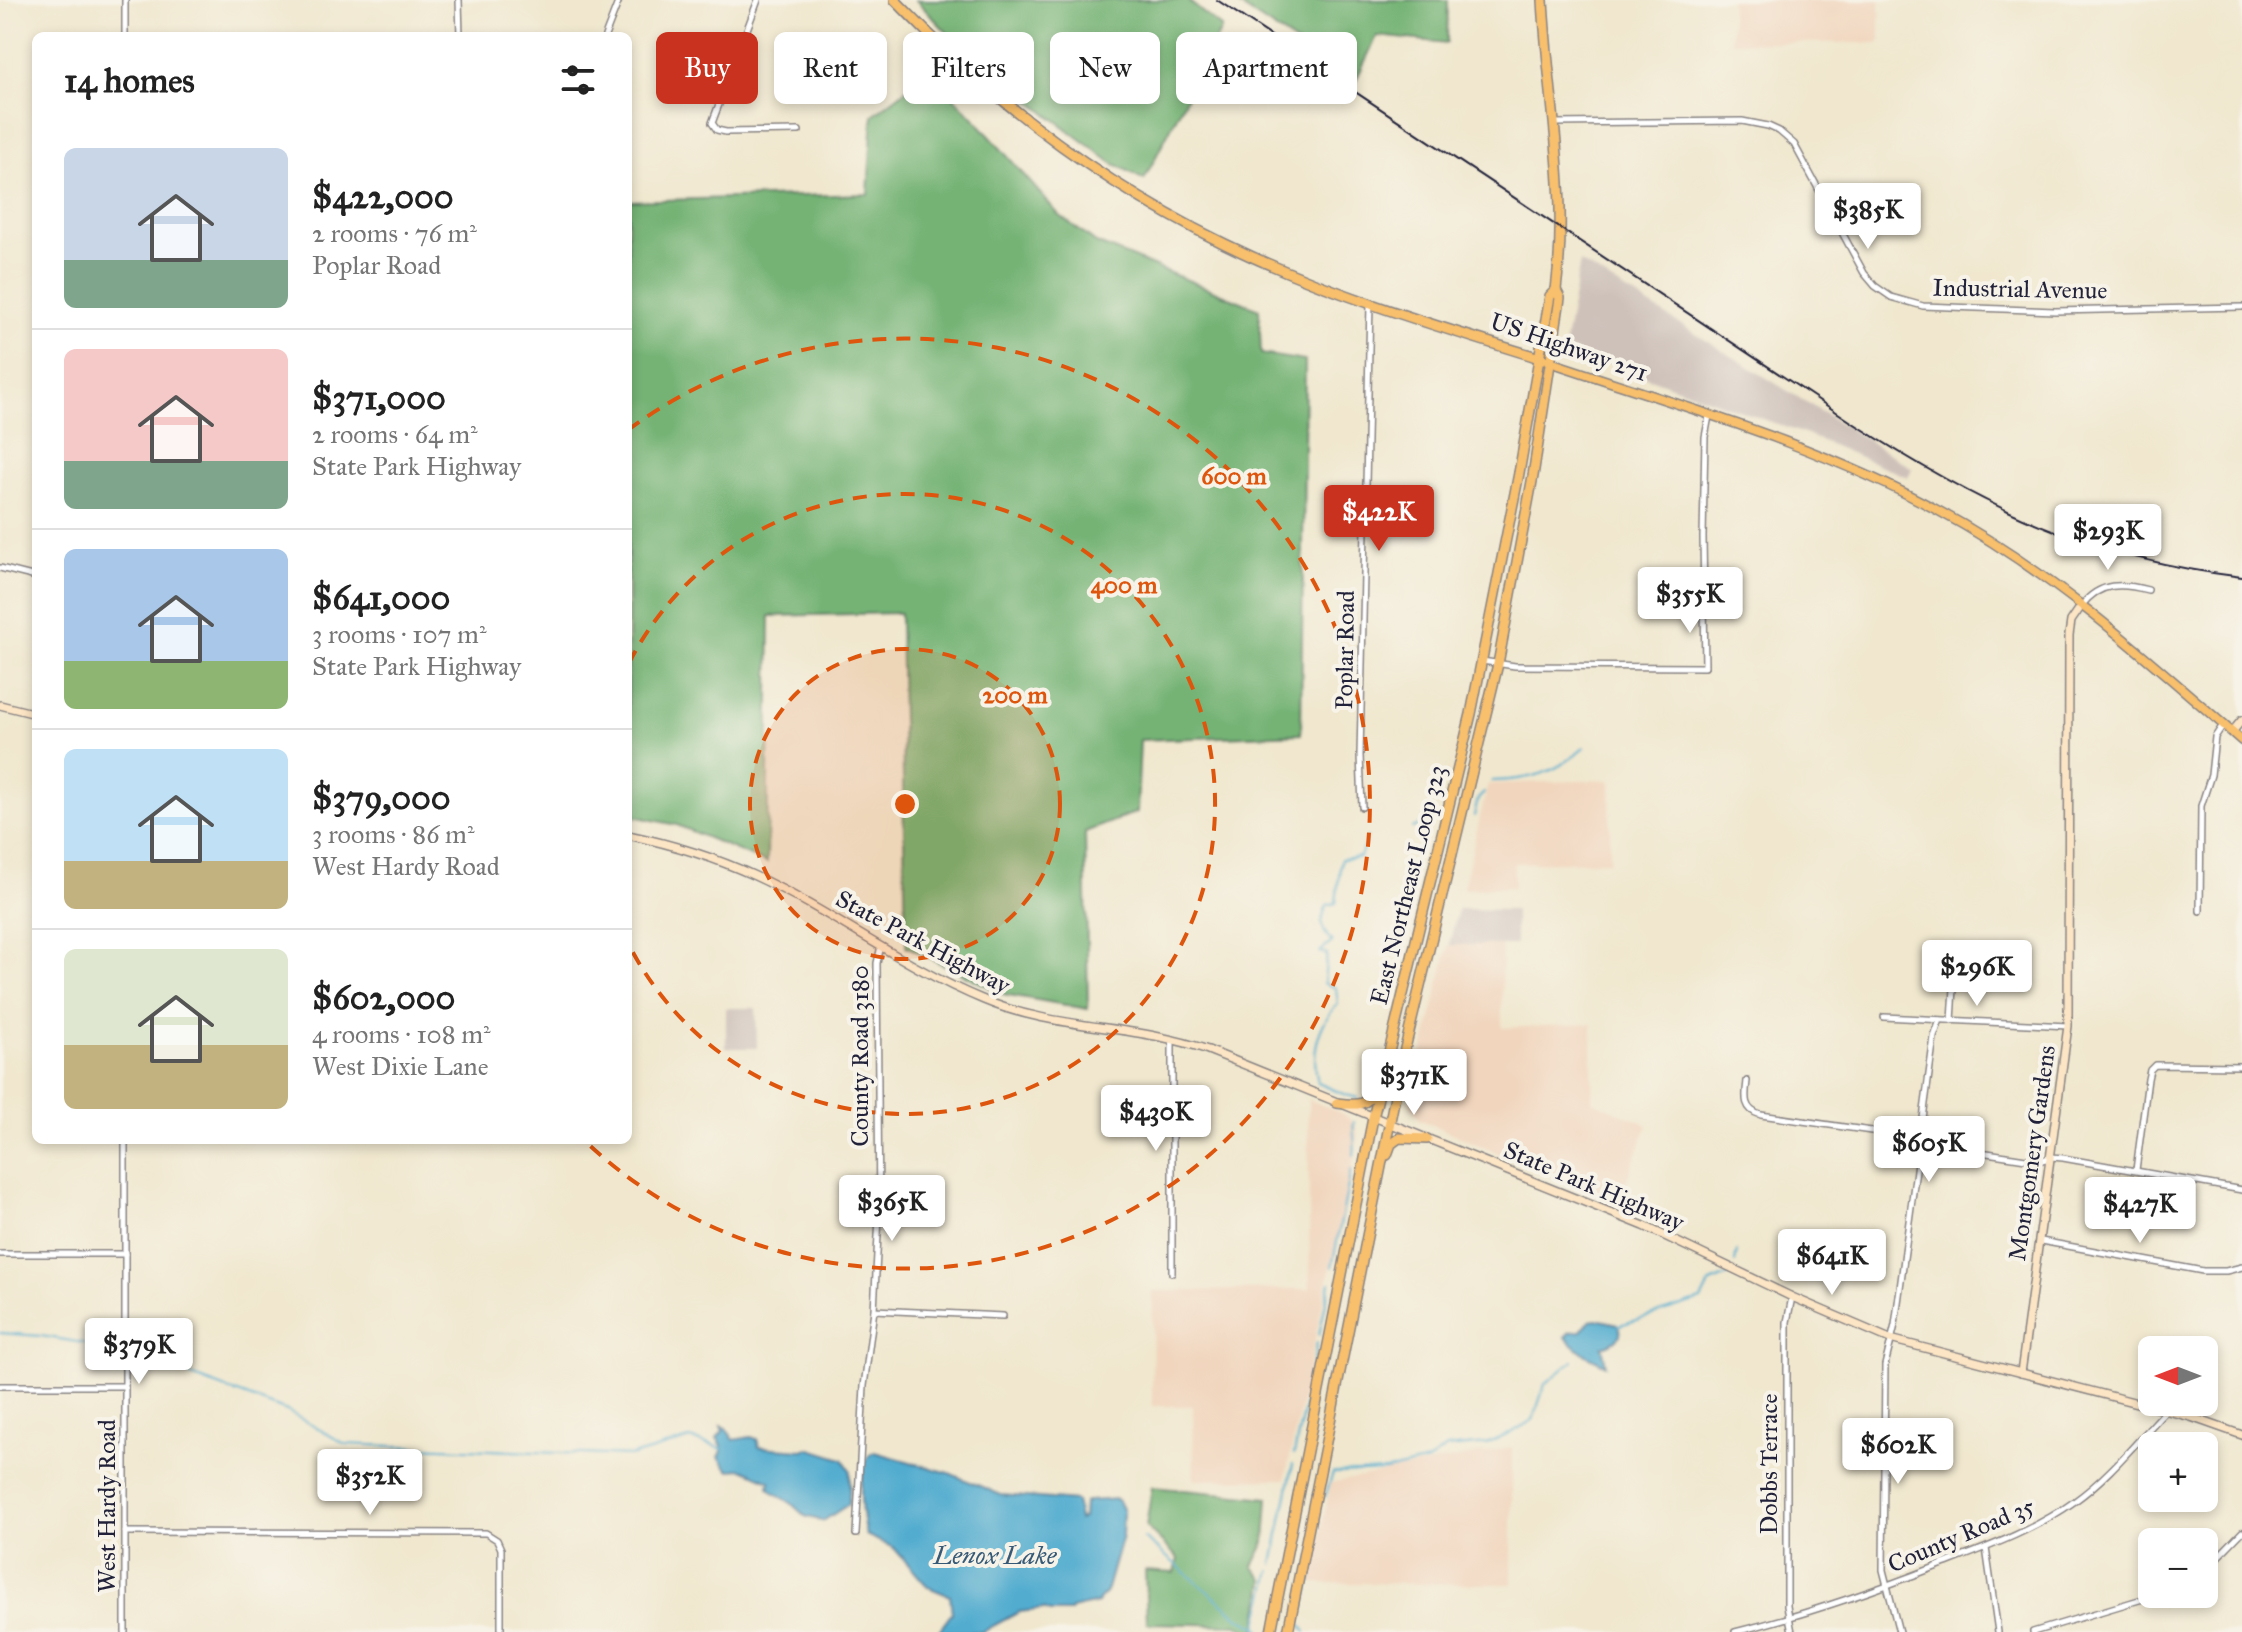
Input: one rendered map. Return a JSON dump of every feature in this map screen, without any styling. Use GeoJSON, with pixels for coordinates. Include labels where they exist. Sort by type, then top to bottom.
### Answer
{"type":"FeatureCollection","features":[{"type":"Feature","properties":{"kind":"highway","name":"US Highway 271"},"geometry":{"type":"LineString","coordinates":[[895,0],[992,93],[1053,141],[1111,181],[1167,213],[1239,250],[1370,301],[1550,362]]}},
{"type":"Feature","properties":{"kind":"highway","name":"East Northeast Loop 323"},"geometry":{"type":"LineString","coordinates":[[1288,1632],[1389,1124],[1498,664],[1533,476],[1560,298],[1556,290],[1562,212],[1543,0]]}},
{"type":"Feature","properties":{"kind":"highway","name":"East Northeast Loop 323"},"geometry":{"type":"LineString","coordinates":[[1271,1632],[1373,1118],[1471,714],[1519,473],[1550,296],[1556,290]]}},
{"type":"Feature","properties":{"kind":"highway"},"geometry":{"type":"LineString","coordinates":[[1519,473],[1533,476]]}},
{"type":"Feature","properties":{"kind":"highway"},"geometry":{"type":"LineString","coordinates":[[1502,560],[1518,563]]}},
{"type":"Feature","properties":{"kind":"highway"},"geometry":{"type":"LineString","coordinates":[[1471,714],[1486,717]]}},
{"type":"Feature","properties":{"kind":"highway"},"geometry":{"type":"LineString","coordinates":[[1443,831],[1458,835]]}},
{"type":"Feature","properties":{"kind":"highway"},"geometry":{"type":"LineString","coordinates":[[1401,998],[1416,1002]]}},
{"type":"Feature","properties":{"kind":"highway"},"geometry":{"type":"LineString","coordinates":[[1337,1103],[1365,1103],[1373,1096],[1382,1078]]}},
{"type":"Feature","properties":{"kind":"highway"},"geometry":{"type":"LineString","coordinates":[[1379,1172],[1396,1139],[1427,1139]]}},
{"type":"Feature","properties":{"kind":"highway"},"geometry":{"type":"LineString","coordinates":[[1351,1233],[1366,1237]]}},
{"type":"Feature","properties":{"kind":"highway"},"geometry":{"type":"LineString","coordinates":[[1321,1383],[1336,1386]]}},
{"type":"Feature","properties":{"kind":"highway"},"geometry":{"type":"LineString","coordinates":[[1298,1500],[1313,1503]]}},
{"type":"Feature","properties":{"kind":"main road","name":"US Highway 271"},"geometry":{"type":"LineString","coordinates":[[1550,362],[1831,459],[1917,499],[2010,553],[2082,605],[2242,741]]}},
{"type":"Feature","properties":{"kind":"main road","name":"Montgomery Gardens"},"geometry":{"type":"LineString","coordinates":[[2021,1373],[2068,1026],[2069,635],[2071,621],[2082,605]]}},
{"type":"Feature","properties":{"kind":"main road"},"geometry":{"type":"LineString","coordinates":[[0,705],[32,713]]}},
{"type":"Feature","properties":{"kind":"main road"},"geometry":{"type":"LineString","coordinates":[[2232,732],[2242,720]]}},
{"type":"Feature","properties":{"kind":"main road","name":"State Park Highway"},"geometry":{"type":"LineString","coordinates":[[632,836],[695,853],[748,873],[968,993],[1006,1009],[1172,1038],[1208,1050],[1644,1226],[1792,1297],[1890,1339],[2138,1404]]}},
{"type":"Feature","properties":{"kind":"main road","name":"State Park Highway"},"geometry":{"type":"LineString","coordinates":[[2182,1416],[2242,1435]]}},
{"type":"Feature","properties":{"kind":"street"},"geometry":{"type":"LineString","coordinates":[[125,0],[125,32]]}},
{"type":"Feature","properties":{"kind":"street"},"geometry":{"type":"LineString","coordinates":[[459,0],[460,32]]}},
{"type":"Feature","properties":{"kind":"street"},"geometry":{"type":"LineString","coordinates":[[607,32],[619,0]]}},
{"type":"Feature","properties":{"kind":"street"},"geometry":{"type":"LineString","coordinates":[[758,0],[712,119],[715,128],[726,132],[799,131]]}},
{"type":"Feature","properties":{"kind":"street","name":"Industrial Avenue"},"geometry":{"type":"LineString","coordinates":[[1555,123],[1742,121],[1779,131],[1797,150],[1864,273],[1880,290],[1906,303],[1994,310],[2242,307]]}},
{"type":"Feature","properties":{"kind":"street","name":"Poplar Road"},"geometry":{"type":"LineString","coordinates":[[1362,807],[1360,755],[1370,301]]}},
{"type":"Feature","properties":{"kind":"street"},"geometry":{"type":"LineString","coordinates":[[1482,661],[1498,664],[1705,667],[1703,537],[1705,437],[1709,416]]}},
{"type":"Feature","properties":{"kind":"street"},"geometry":{"type":"LineString","coordinates":[[0,568],[32,576]]}},
{"type":"Feature","properties":{"kind":"street"},"geometry":{"type":"LineString","coordinates":[[2082,605],[2095,592],[2116,585],[2148,590]]}},
{"type":"Feature","properties":{"kind":"street"},"geometry":{"type":"LineString","coordinates":[[2200,911],[2201,806],[2211,775],[2215,737],[2223,724]]}},
{"type":"Feature","properties":{"kind":"street","name":"County Road 3180"},"geometry":{"type":"LineString","coordinates":[[856,1534],[864,1386],[874,1310],[879,1217],[877,963],[881,946]]}},
{"type":"Feature","properties":{"kind":"street"},"geometry":{"type":"LineString","coordinates":[[1952,1021],[1954,988]]}},
{"type":"Feature","properties":{"kind":"street"},"geometry":{"type":"LineString","coordinates":[[1884,1017],[2068,1026]]}},
{"type":"Feature","properties":{"kind":"street"},"geometry":{"type":"LineString","coordinates":[[1899,1632],[1883,1564],[1886,1357],[1895,1325],[1934,1037],[1940,1020]]}},
{"type":"Feature","properties":{"kind":"street"},"geometry":{"type":"LineString","coordinates":[[1172,1038],[1172,1273]]}},
{"type":"Feature","properties":{"kind":"street"},"geometry":{"type":"LineString","coordinates":[[2136,1170],[2148,1079],[2155,1065],[2242,1066]]}},
{"type":"Feature","properties":{"kind":"street"},"geometry":{"type":"LineString","coordinates":[[1747,1081],[1747,1106],[1756,1114],[1920,1138],[2039,1161],[2052,1157],[2136,1170],[2242,1190]]}},
{"type":"Feature","properties":{"kind":"street","name":"West Hardy Road"},"geometry":{"type":"LineString","coordinates":[[125,1144],[125,1632]]}},
{"type":"Feature","properties":{"kind":"street"},"geometry":{"type":"LineString","coordinates":[[2041,1241],[2203,1271],[2242,1267]]}},
{"type":"Feature","properties":{"kind":"street"},"geometry":{"type":"LineString","coordinates":[[0,1254],[125,1254]]}},
{"type":"Feature","properties":{"kind":"street","name":"Dobbs Terrace"},"geometry":{"type":"LineString","coordinates":[[1792,1297],[1787,1322],[1788,1619],[1792,1632]]}},
{"type":"Feature","properties":{"kind":"street"},"geometry":{"type":"LineString","coordinates":[[874,1310],[1003,1316]]}},
{"type":"Feature","properties":{"kind":"street"},"geometry":{"type":"LineString","coordinates":[[0,1386],[125,1386]]}},
{"type":"Feature","properties":{"kind":"street","name":"County Road 35"},"geometry":{"type":"LineString","coordinates":[[1735,1632],[1788,1619],[1886,1586],[1986,1548],[2059,1512],[2085,1494],[2161,1416]]}},
{"type":"Feature","properties":{"kind":"street"},"geometry":{"type":"LineString","coordinates":[[125,1532],[486,1533],[494,1536],[501,1549],[501,1632]]}},
{"type":"Feature","properties":{"kind":"street"},"geometry":{"type":"LineString","coordinates":[[2218,1557],[2242,1532]]}},
{"type":"Feature","properties":{"kind":"street"},"geometry":{"type":"LineString","coordinates":[[1986,1548],[1998,1632]]}},
{"type":"Feature","properties":{"kind":"street"},"geometry":{"type":"LineString","coordinates":[[2033,1632],[2138,1600]]}},
{"type":"Feature","properties":{"kind":"shaded area"},"geometry":{"type":"Polygon","coordinates":[[[1731,0],[1880,0],[1880,43],[1731,42],[1731,0]]]}},
{"type":"Feature","properties":{"kind":"shaded area"},"geometry":{"type":"Polygon","coordinates":[[[1580,262],[1912,468],[1908,477],[1810,436],[1564,347],[1580,262]]]}},
{"type":"Feature","properties":{"kind":"shaded area"},"geometry":{"type":"Polygon","coordinates":[[[1610,780],[1610,861],[1514,863],[1514,887],[1463,889],[1488,784],[1610,780]]]}},
{"type":"Feature","properties":{"kind":"shaded area"},"geometry":{"type":"Polygon","coordinates":[[[1458,909],[1515,910],[1515,945],[1449,945],[1458,909]]]}},
{"type":"Feature","properties":{"kind":"shaded area"},"geometry":{"type":"Polygon","coordinates":[[[1449,945],[1501,945],[1502,1028],[1592,1024],[1592,1101],[1648,1125],[1617,1204],[1419,1119],[1410,1103],[1449,945]]]}},
{"type":"Feature","properties":{"kind":"shaded area"},"geometry":{"type":"Polygon","coordinates":[[[726,1008],[756,1008],[757,1048],[726,1048],[726,1008]]]}},
{"type":"Feature","properties":{"kind":"shaded area"},"geometry":{"type":"Polygon","coordinates":[[[1308,1099],[1345,1115],[1356,1126],[1358,1138],[1285,1479],[1194,1480],[1193,1406],[1152,1406],[1153,1291],[1310,1289],[1308,1099]]]}},
{"type":"Feature","properties":{"kind":"shaded area"},"geometry":{"type":"Polygon","coordinates":[[[1512,1447],[1512,1584],[1311,1583],[1331,1483],[1512,1447]]]}},
{"type":"Feature","properties":{"kind":"green space"},"geometry":{"type":"Polygon","coordinates":[[[916,0],[1187,0],[1222,28],[1220,32],[1176,32],[1176,104],[1183,104],[1144,180],[1111,162],[1034,104],[1034,32],[947,32],[916,0]]]}},
{"type":"Feature","properties":{"kind":"green space"},"geometry":{"type":"Polygon","coordinates":[[[1231,0],[1448,0],[1447,43],[1377,36],[1357,78],[1357,32],[1279,32],[1231,0]]]}},
{"type":"Feature","properties":{"kind":"green space"},"geometry":{"type":"Polygon","coordinates":[[[903,92],[903,104],[960,104],[1059,215],[1096,243],[1259,309],[1261,354],[1305,361],[1301,734],[1140,740],[1137,812],[1085,832],[1088,1009],[1003,994],[906,946],[900,613],[770,616],[767,863],[677,825],[632,816],[632,201],[868,194],[873,115],[903,92]]]}},
{"type":"Feature","properties":{"kind":"green space"},"geometry":{"type":"Polygon","coordinates":[[[1152,1487],[1268,1498],[1265,1542],[1253,1566],[1264,1580],[1256,1632],[1248,1632],[1238,1625],[1147,1623],[1145,1571],[1175,1573],[1178,1558],[1146,1527],[1152,1487]]]}},
{"type":"Feature","properties":{"kind":"water"},"geometry":{"type":"Polygon","coordinates":[[[1590,1320],[1618,1324],[1620,1329],[1617,1339],[1602,1346],[1606,1365],[1586,1355],[1565,1337],[1570,1332],[1581,1331],[1590,1320]]]}},
{"type":"Feature","properties":{"kind":"water"},"geometry":{"type":"Polygon","coordinates":[[[721,1426],[734,1440],[757,1439],[759,1447],[808,1448],[843,1459],[850,1470],[849,1504],[823,1521],[805,1516],[772,1491],[770,1481],[743,1469],[729,1470],[719,1457],[722,1447],[717,1438],[723,1431],[721,1426]]]}},
{"type":"Feature","properties":{"kind":"water","name":"Lenox Lake"},"geometry":{"type":"Polygon","coordinates":[[[875,1452],[949,1473],[1001,1495],[1076,1501],[1079,1520],[1083,1518],[1084,1503],[1117,1499],[1123,1511],[1122,1536],[1106,1592],[1097,1603],[1071,1609],[1070,1612],[1044,1609],[1019,1612],[982,1632],[938,1632],[952,1613],[950,1596],[928,1587],[894,1548],[866,1535],[861,1500],[862,1475],[864,1465],[875,1452]]]}},
{"type":"Feature","properties":{"kind":"waterway"},"geometry":{"type":"LineString","coordinates":[[1492,781],[1519,779],[1554,769],[1585,747]]}},
{"type":"Feature","properties":{"kind":"waterway"},"geometry":{"type":"LineString","coordinates":[[1474,816],[1478,799],[1484,793]]}},
{"type":"Feature","properties":{"kind":"waterway"},"geometry":{"type":"LineString","coordinates":[[1412,828],[1420,825],[1429,810],[1435,810]]}},
{"type":"Feature","properties":{"kind":"waterway"},"geometry":{"type":"LineString","coordinates":[[1358,1098],[1318,1083],[1315,1061],[1325,1021],[1338,1004],[1336,988],[1324,983],[1327,954],[1320,952],[1332,942],[1323,929],[1323,916],[1327,905],[1336,903],[1341,859],[1360,857],[1367,837]]}},
{"type":"Feature","properties":{"kind":"waterway"},"geometry":{"type":"LineString","coordinates":[[1354,1122],[1354,1155]]}},
{"type":"Feature","properties":{"kind":"waterway"},"geometry":{"type":"LineString","coordinates":[[1332,1267],[1351,1170]]}},
{"type":"Feature","properties":{"kind":"waterway"},"geometry":{"type":"LineString","coordinates":[[1735,1262],[1737,1251]]}},
{"type":"Feature","properties":{"kind":"waterway"},"geometry":{"type":"LineString","coordinates":[[1617,1326],[1701,1300],[1709,1284],[1729,1275]]}},
{"type":"Feature","properties":{"kind":"waterway"},"geometry":{"type":"LineString","coordinates":[[1319,1335],[1330,1283]]}},
{"type":"Feature","properties":{"kind":"waterway"},"geometry":{"type":"LineString","coordinates":[[0,1333],[41,1336],[119,1349]]}},
{"type":"Feature","properties":{"kind":"waterway"},"geometry":{"type":"LineString","coordinates":[[1311,1374],[1317,1343]]}},
{"type":"Feature","properties":{"kind":"waterway"},"geometry":{"type":"LineString","coordinates":[[130,1350],[287,1411],[345,1444],[632,1456],[690,1439],[724,1449]]}},
{"type":"Feature","properties":{"kind":"waterway"},"geometry":{"type":"LineString","coordinates":[[1325,1497],[1333,1473],[1386,1471],[1428,1461],[1447,1448],[1486,1444],[1509,1434],[1533,1420],[1545,1384],[1573,1361]]}},
{"type":"Feature","properties":{"kind":"waterway"},"geometry":{"type":"LineString","coordinates":[[1294,1454],[1307,1394]]}},
{"type":"Feature","properties":{"kind":"waterway"},"geometry":{"type":"LineString","coordinates":[[1273,1564],[1293,1464]]}},
{"type":"Feature","properties":{"kind":"waterway"},"geometry":{"type":"LineString","coordinates":[[1144,1538],[1240,1618],[1261,1629]]}},
{"type":"Feature","properties":{"kind":"waterway"},"geometry":{"type":"LineString","coordinates":[[1257,1627],[1271,1571]]}},
{"type":"Feature","properties":{"kind":"waterway"},"geometry":{"type":"LineString","coordinates":[[1306,1632],[1300,1623],[1313,1573]]}},
{"type":"Feature","properties":{"kind":"railway"},"geometry":{"type":"LineString","coordinates":[[1217,0],[1853,423],[1946,480],[2038,524],[2085,542],[2187,569],[2242,577]]}}]}
